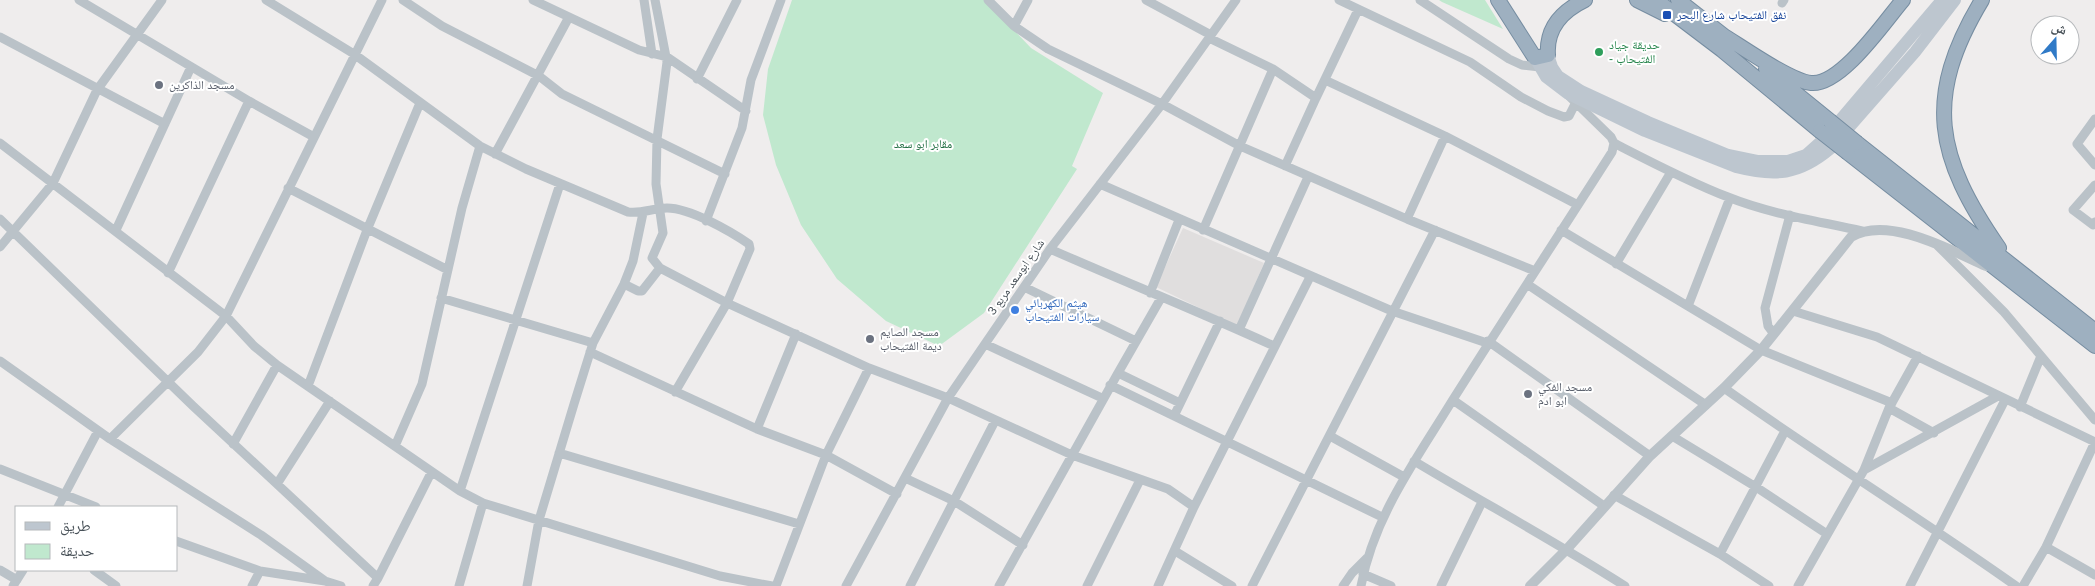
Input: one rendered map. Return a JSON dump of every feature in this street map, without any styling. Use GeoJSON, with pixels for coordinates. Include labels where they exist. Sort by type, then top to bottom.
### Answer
{"type":"FeatureCollection","features":[{"type":"Feature","properties":{"kind":"highway"},"geometry":{"type":"LineString","coordinates":[[1498,0],[1541,60]]}},
{"type":"Feature","properties":{"kind":"highway"},"geometry":{"type":"LineString","coordinates":[[1541,60],[1558,19],[1585,0]]}},
{"type":"Feature","properties":{"kind":"highway"},"geometry":{"type":"LineString","coordinates":[[1637,0],[1692,28]]}},
{"type":"Feature","properties":{"kind":"highway"},"geometry":{"type":"LineString","coordinates":[[1656,0],[1820,131],[1852,148],[2008,261],[2095,331]]}},
{"type":"Feature","properties":{"kind":"highway"},"geometry":{"type":"LineString","coordinates":[[1678,0],[1830,121],[1852,148],[1994,269],[2095,346]]}},
{"type":"Feature","properties":{"kind":"highway"},"geometry":{"type":"LineString","coordinates":[[1721,34],[1790,75],[1811,83],[1818,82],[1838,74],[1903,0]]}},
{"type":"Feature","properties":{"kind":"highway"},"geometry":{"type":"LineString","coordinates":[[1982,0],[1952,62],[1946,87],[1943,119],[1948,146],[1957,175],[1978,217],[2008,261]]}},
{"type":"Feature","properties":{"kind":"main road"},"geometry":{"type":"LineString","coordinates":[[1541,60],[1552,67],[1563,81],[1606,104],[1728,155],[1757,162],[1788,161],[1806,155],[1825,138],[1942,0]]}},
{"type":"Feature","properties":{"kind":"main road"},"geometry":{"type":"LineString","coordinates":[[1541,60],[1555,85],[1566,93],[1645,131],[1736,167],[1769,173],[1792,171],[1814,161],[1830,149],[1915,52],[1955,0]]}},
{"type":"Feature","properties":{"kind":"street"},"geometry":{"type":"LineString","coordinates":[[79,0],[249,101],[314,137]]}},
{"type":"Feature","properties":{"kind":"street"},"geometry":{"type":"LineString","coordinates":[[0,247],[53,183],[97,90],[162,0]]}},
{"type":"Feature","properties":{"kind":"street"},"geometry":{"type":"LineString","coordinates":[[266,0],[354,54],[480,146],[495,154],[625,211],[643,213],[659,208],[679,209],[706,221],[750,246],[727,303],[675,392]]}},
{"type":"Feature","properties":{"kind":"street"},"geometry":{"type":"LineString","coordinates":[[110,439],[198,352],[226,316],[382,0]]}},
{"type":"Feature","properties":{"kind":"street"},"geometry":{"type":"LineString","coordinates":[[402,0],[442,26],[539,76],[562,94],[725,174]]}},
{"type":"Feature","properties":{"kind":"street"},"geometry":{"type":"LineString","coordinates":[[532,0],[639,50],[667,57],[746,111]]}},
{"type":"Feature","properties":{"kind":"street"},"geometry":{"type":"LineString","coordinates":[[655,0],[667,57],[657,139],[656,184],[663,233],[652,258],[660,268],[727,303],[869,368],[948,398],[1072,455],[1168,489],[1194,507]]}},
{"type":"Feature","properties":{"kind":"street"},"geometry":{"type":"LineString","coordinates":[[697,78],[738,0]]}},
{"type":"Feature","properties":{"kind":"street"},"geometry":{"type":"LineString","coordinates":[[706,221],[725,174],[746,111],[751,80],[781,0]]}},
{"type":"Feature","properties":{"kind":"street"},"geometry":{"type":"LineString","coordinates":[[988,0],[1014,26],[1048,49],[1162,104],[1240,146],[1407,219],[1535,271]]}},
{"type":"Feature","properties":{"kind":"street"},"geometry":{"type":"LineString","coordinates":[[1014,26],[1028,0]]}},
{"type":"Feature","properties":{"kind":"street"},"geometry":{"type":"LineString","coordinates":[[1146,0],[1273,69],[1316,98]]}},
{"type":"Feature","properties":{"kind":"street","name":"شارع ابوسعد مربع 3"},"geometry":{"type":"LineString","coordinates":[[846,586],[948,398],[1050,250],[1162,104],[1236,0]]}},
{"type":"Feature","properties":{"kind":"street"},"geometry":{"type":"LineString","coordinates":[[1339,0],[1470,62],[1521,97],[1556,115],[1569,116],[1575,104]]}},
{"type":"Feature","properties":{"kind":"street"},"geometry":{"type":"LineString","coordinates":[[1420,0],[1509,59],[1522,65],[1541,60]]}},
{"type":"Feature","properties":{"kind":"street"},"geometry":{"type":"LineString","coordinates":[[642,2],[652,54]]}},
{"type":"Feature","properties":{"kind":"street"},"geometry":{"type":"LineString","coordinates":[[1285,166],[1358,10]]}},
{"type":"Feature","properties":{"kind":"street"},"geometry":{"type":"LineString","coordinates":[[495,154],[570,17]]}},
{"type":"Feature","properties":{"kind":"street"},"geometry":{"type":"LineString","coordinates":[[0,37],[97,90],[165,124]]}},
{"type":"Feature","properties":{"kind":"street"},"geometry":{"type":"LineString","coordinates":[[116,230],[191,67]]}},
{"type":"Feature","properties":{"kind":"street"},"geometry":{"type":"LineString","coordinates":[[1203,230],[1273,69]]}},
{"type":"Feature","properties":{"kind":"street"},"geometry":{"type":"LineString","coordinates":[[1325,80],[1445,136],[1578,205]]}},
{"type":"Feature","properties":{"kind":"street"},"geometry":{"type":"LineString","coordinates":[[1566,93],[1575,104],[1608,133],[1614,143],[1671,172],[1730,198],[1790,215],[1862,231],[1877,229],[1896,232],[1938,246],[1994,269]]}},
{"type":"Feature","properties":{"kind":"street"},"geometry":{"type":"LineString","coordinates":[[168,273],[249,101]]}},
{"type":"Feature","properties":{"kind":"street"},"geometry":{"type":"LineString","coordinates":[[308,386],[367,230],[420,103]]}},
{"type":"Feature","properties":{"kind":"street"},"geometry":{"type":"LineString","coordinates":[[2095,119],[2077,144],[2095,165]]}},
{"type":"Feature","properties":{"kind":"street"},"geometry":{"type":"LineString","coordinates":[[1407,219],[1445,136]]}},
{"type":"Feature","properties":{"kind":"street"},"geometry":{"type":"LineString","coordinates":[[1360,586],[1382,517],[1404,477],[1488,342],[1528,284],[1612,152],[1614,143]]}},
{"type":"Feature","properties":{"kind":"street"},"geometry":{"type":"LineString","coordinates":[[0,144],[116,230],[168,273],[226,316],[254,346],[277,365],[431,473],[460,491],[483,502],[744,584],[772,586]]}},
{"type":"Feature","properties":{"kind":"street"},"geometry":{"type":"LineString","coordinates":[[394,446],[422,384],[470,176],[480,146]]}},
{"type":"Feature","properties":{"kind":"street"},"geometry":{"type":"LineString","coordinates":[[1616,264],[1671,172]]}},
{"type":"Feature","properties":{"kind":"street"},"geometry":{"type":"LineString","coordinates":[[1239,330],[1308,177]]}},
{"type":"Feature","properties":{"kind":"street"},"geometry":{"type":"LineString","coordinates":[[460,491],[560,184]]}},
{"type":"Feature","properties":{"kind":"street"},"geometry":{"type":"LineString","coordinates":[[1100,184],[1270,260],[1392,311],[1488,342],[1650,456]]}},
{"type":"Feature","properties":{"kind":"street"},"geometry":{"type":"LineString","coordinates":[[2095,185],[2073,210],[2092,225],[2095,222]]}},
{"type":"Feature","properties":{"kind":"street"},"geometry":{"type":"LineString","coordinates":[[288,188],[448,270]]}},
{"type":"Feature","properties":{"kind":"street"},"geometry":{"type":"LineString","coordinates":[[1688,306],[1730,198]]}},
{"type":"Feature","properties":{"kind":"street"},"geometry":{"type":"LineString","coordinates":[[528,586],[539,520],[559,453],[592,347],[624,284],[636,248],[643,213]]}},
{"type":"Feature","properties":{"kind":"street"},"geometry":{"type":"LineString","coordinates":[[1774,334],[1768,326],[1765,308],[1790,215]]}},
{"type":"Feature","properties":{"kind":"street"},"geometry":{"type":"LineString","coordinates":[[0,219],[277,484],[376,582],[431,473]]}},
{"type":"Feature","properties":{"kind":"street"},"geometry":{"type":"LineString","coordinates":[[1150,293],[1179,220]]}},
{"type":"Feature","properties":{"kind":"street"},"geometry":{"type":"LineString","coordinates":[[1252,586],[1435,230]]}},
{"type":"Feature","properties":{"kind":"street"},"geometry":{"type":"LineString","coordinates":[[1562,230],[1761,350],[1891,405],[1934,433]]}},
{"type":"Feature","properties":{"kind":"street"},"geometry":{"type":"LineString","coordinates":[[1530,586],[1567,549],[1650,456],[1724,388],[1761,350],[1842,247],[1851,237],[1862,231]]}},
{"type":"Feature","properties":{"kind":"street"},"geometry":{"type":"LineString","coordinates":[[1938,246],[2004,312],[2095,420]]}},
{"type":"Feature","properties":{"kind":"street"},"geometry":{"type":"LineString","coordinates":[[1050,250],[1161,298],[1220,320],[1274,346]]}},
{"type":"Feature","properties":{"kind":"street"},"geometry":{"type":"LineString","coordinates":[[624,284],[640,292],[660,268]]}},
{"type":"Feature","properties":{"kind":"street"},"geometry":{"type":"LineString","coordinates":[[1158,586],[1226,441],[1310,277]]}},
{"type":"Feature","properties":{"kind":"street"},"geometry":{"type":"LineString","coordinates":[[1528,284],[1706,405]]}},
{"type":"Feature","properties":{"kind":"street"},"geometry":{"type":"LineString","coordinates":[[1024,287],[1136,341]]}},
{"type":"Feature","properties":{"kind":"street"},"geometry":{"type":"LineString","coordinates":[[441,298],[516,320],[592,347],[675,392],[757,429],[826,455],[897,494]]}},
{"type":"Feature","properties":{"kind":"street"},"geometry":{"type":"LineString","coordinates":[[999,586],[1102,398],[1161,298]]}},
{"type":"Feature","properties":{"kind":"street"},"geometry":{"type":"LineString","coordinates":[[1793,311],[1862,332],[1918,356],[2001,398],[2095,442],[2046,547],[2023,586]]}},
{"type":"Feature","properties":{"kind":"street"},"geometry":{"type":"LineString","coordinates":[[1174,416],[1220,320]]}},
{"type":"Feature","properties":{"kind":"street"},"geometry":{"type":"LineString","coordinates":[[757,429],[796,334]]}},
{"type":"Feature","properties":{"kind":"street"},"geometry":{"type":"LineString","coordinates":[[986,344],[1102,398]]}},
{"type":"Feature","properties":{"kind":"street"},"geometry":{"type":"LineString","coordinates":[[1798,586],[1862,474],[1891,405],[1918,356]]}},
{"type":"Feature","properties":{"kind":"street"},"geometry":{"type":"LineString","coordinates":[[2020,407],[2041,356]]}},
{"type":"Feature","properties":{"kind":"street"},"geometry":{"type":"LineString","coordinates":[[0,361],[98,431],[261,535],[325,581]]}},
{"type":"Feature","properties":{"kind":"street"},"geometry":{"type":"LineString","coordinates":[[234,444],[277,365]]}},
{"type":"Feature","properties":{"kind":"street"},"geometry":{"type":"LineString","coordinates":[[776,586],[826,455],[869,368]]}},
{"type":"Feature","properties":{"kind":"street"},"geometry":{"type":"LineString","coordinates":[[1118,372],[1180,403]]}},
{"type":"Feature","properties":{"kind":"street"},"geometry":{"type":"LineString","coordinates":[[1110,385],[1382,517]]}},
{"type":"Feature","properties":{"kind":"street"},"geometry":{"type":"LineString","coordinates":[[1724,388],[1784,431],[1862,474],[1939,532],[2016,586]]}},
{"type":"Feature","properties":{"kind":"street"},"geometry":{"type":"LineString","coordinates":[[1862,474],[2001,398]]}},
{"type":"Feature","properties":{"kind":"street"},"geometry":{"type":"LineString","coordinates":[[1910,586],[1939,532],[2001,398]]}},
{"type":"Feature","properties":{"kind":"street"},"geometry":{"type":"LineString","coordinates":[[1453,400],[1604,506]]}},
{"type":"Feature","properties":{"kind":"street"},"geometry":{"type":"LineString","coordinates":[[277,484],[330,401]]}},
{"type":"Feature","properties":{"kind":"street"},"geometry":{"type":"LineString","coordinates":[[910,586],[996,421]]}},
{"type":"Feature","properties":{"kind":"street"},"geometry":{"type":"LineString","coordinates":[[59,506],[98,431]]}},
{"type":"Feature","properties":{"kind":"street"},"geometry":{"type":"LineString","coordinates":[[1720,554],[1784,431]]}},
{"type":"Feature","properties":{"kind":"street"},"geometry":{"type":"LineString","coordinates":[[1330,436],[1404,477]]}},
{"type":"Feature","properties":{"kind":"street"},"geometry":{"type":"LineString","coordinates":[[1672,436],[1756,487],[1827,534]]}},
{"type":"Feature","properties":{"kind":"street"},"geometry":{"type":"LineString","coordinates":[[559,453],[799,524]]}},
{"type":"Feature","properties":{"kind":"street"},"geometry":{"type":"LineString","coordinates":[[1414,460],[1482,502],[1567,549],[1625,586]]}},
{"type":"Feature","properties":{"kind":"street"},"geometry":{"type":"LineString","coordinates":[[0,469],[94,506]]}},
{"type":"Feature","properties":{"kind":"street"},"geometry":{"type":"LineString","coordinates":[[906,478],[954,501],[1023,545]]}},
{"type":"Feature","properties":{"kind":"street"},"geometry":{"type":"LineString","coordinates":[[1087,586],[1140,480]]}},
{"type":"Feature","properties":{"kind":"street"},"geometry":{"type":"LineString","coordinates":[[1614,495],[1720,554],[1769,586]]}},
{"type":"Feature","properties":{"kind":"street"},"geometry":{"type":"LineString","coordinates":[[459,586],[483,502]]}},
{"type":"Feature","properties":{"kind":"street"},"geometry":{"type":"LineString","coordinates":[[1441,586],[1482,502]]}},
{"type":"Feature","properties":{"kind":"street"},"geometry":{"type":"LineString","coordinates":[[178,542],[260,571],[325,581],[341,586]]}},
{"type":"Feature","properties":{"kind":"street"},"geometry":{"type":"LineString","coordinates":[[2046,547],[2095,575]]}},
{"type":"Feature","properties":{"kind":"street"},"geometry":{"type":"LineString","coordinates":[[1175,551],[1232,586]]}},
{"type":"Feature","properties":{"kind":"street"},"geometry":{"type":"LineString","coordinates":[[1343,586],[1352,573],[1368,558]]}},
{"type":"Feature","properties":{"kind":"street"},"geometry":{"type":"LineString","coordinates":[[0,570],[15,583],[22,571]]}},
{"type":"Feature","properties":{"kind":"street"},"geometry":{"type":"LineString","coordinates":[[95,571],[116,586]]}},
{"type":"Feature","properties":{"kind":"street"},"geometry":{"type":"LineString","coordinates":[[252,586],[260,571]]}},
{"type":"Feature","properties":{"kind":"street"},"geometry":{"type":"LineString","coordinates":[[1363,574],[1391,586]]}},
{"type":"Feature","properties":{"kind":"shaded area"},"geometry":{"type":"Polygon","coordinates":[[[1183,228],[1264,263],[1237,326],[1156,287],[1183,228]]]}},
{"type":"Feature","properties":{"kind":"green space","name":"مقابر ابو سعد"},"geometry":{"type":"Polygon","coordinates":[[[792,0],[985,0],[1031,48],[1103,93],[1072,166],[1077,169],[984,313],[939,346],[886,321],[837,279],[801,225],[776,165],[763,115],[768,69],[792,0]]]}},
{"type":"Feature","properties":{"kind":"green space"},"geometry":{"type":"Polygon","coordinates":[[[1439,0],[1485,0],[1503,29],[1442,2],[1439,0]]]}},
{"type":"Feature","properties":{"kind":"place","name":"نفق الفتيحاب شارع البحر"},"geometry":{"type":"Point","coordinates":[1667,15]}},
{"type":"Feature","properties":{"kind":"place","name":"حديقة جياد - الفتيحاب"},"geometry":{"type":"Point","coordinates":[1599,52]}},
{"type":"Feature","properties":{"kind":"place","name":"مسجد الذاكرين"},"geometry":{"type":"Point","coordinates":[159,85]}},
{"type":"Feature","properties":{"kind":"place","name":"هيثم الكهربائي سيارات الفتيحاب"},"geometry":{"type":"Point","coordinates":[1015,310]}},
{"type":"Feature","properties":{"kind":"place","name":"مسجد الصايم ديمة الفتيحاب"},"geometry":{"type":"Point","coordinates":[870,339]}},
{"type":"Feature","properties":{"kind":"place","name":"مسجد الفكي ابو ادم"},"geometry":{"type":"Point","coordinates":[1528,394]}}]}
